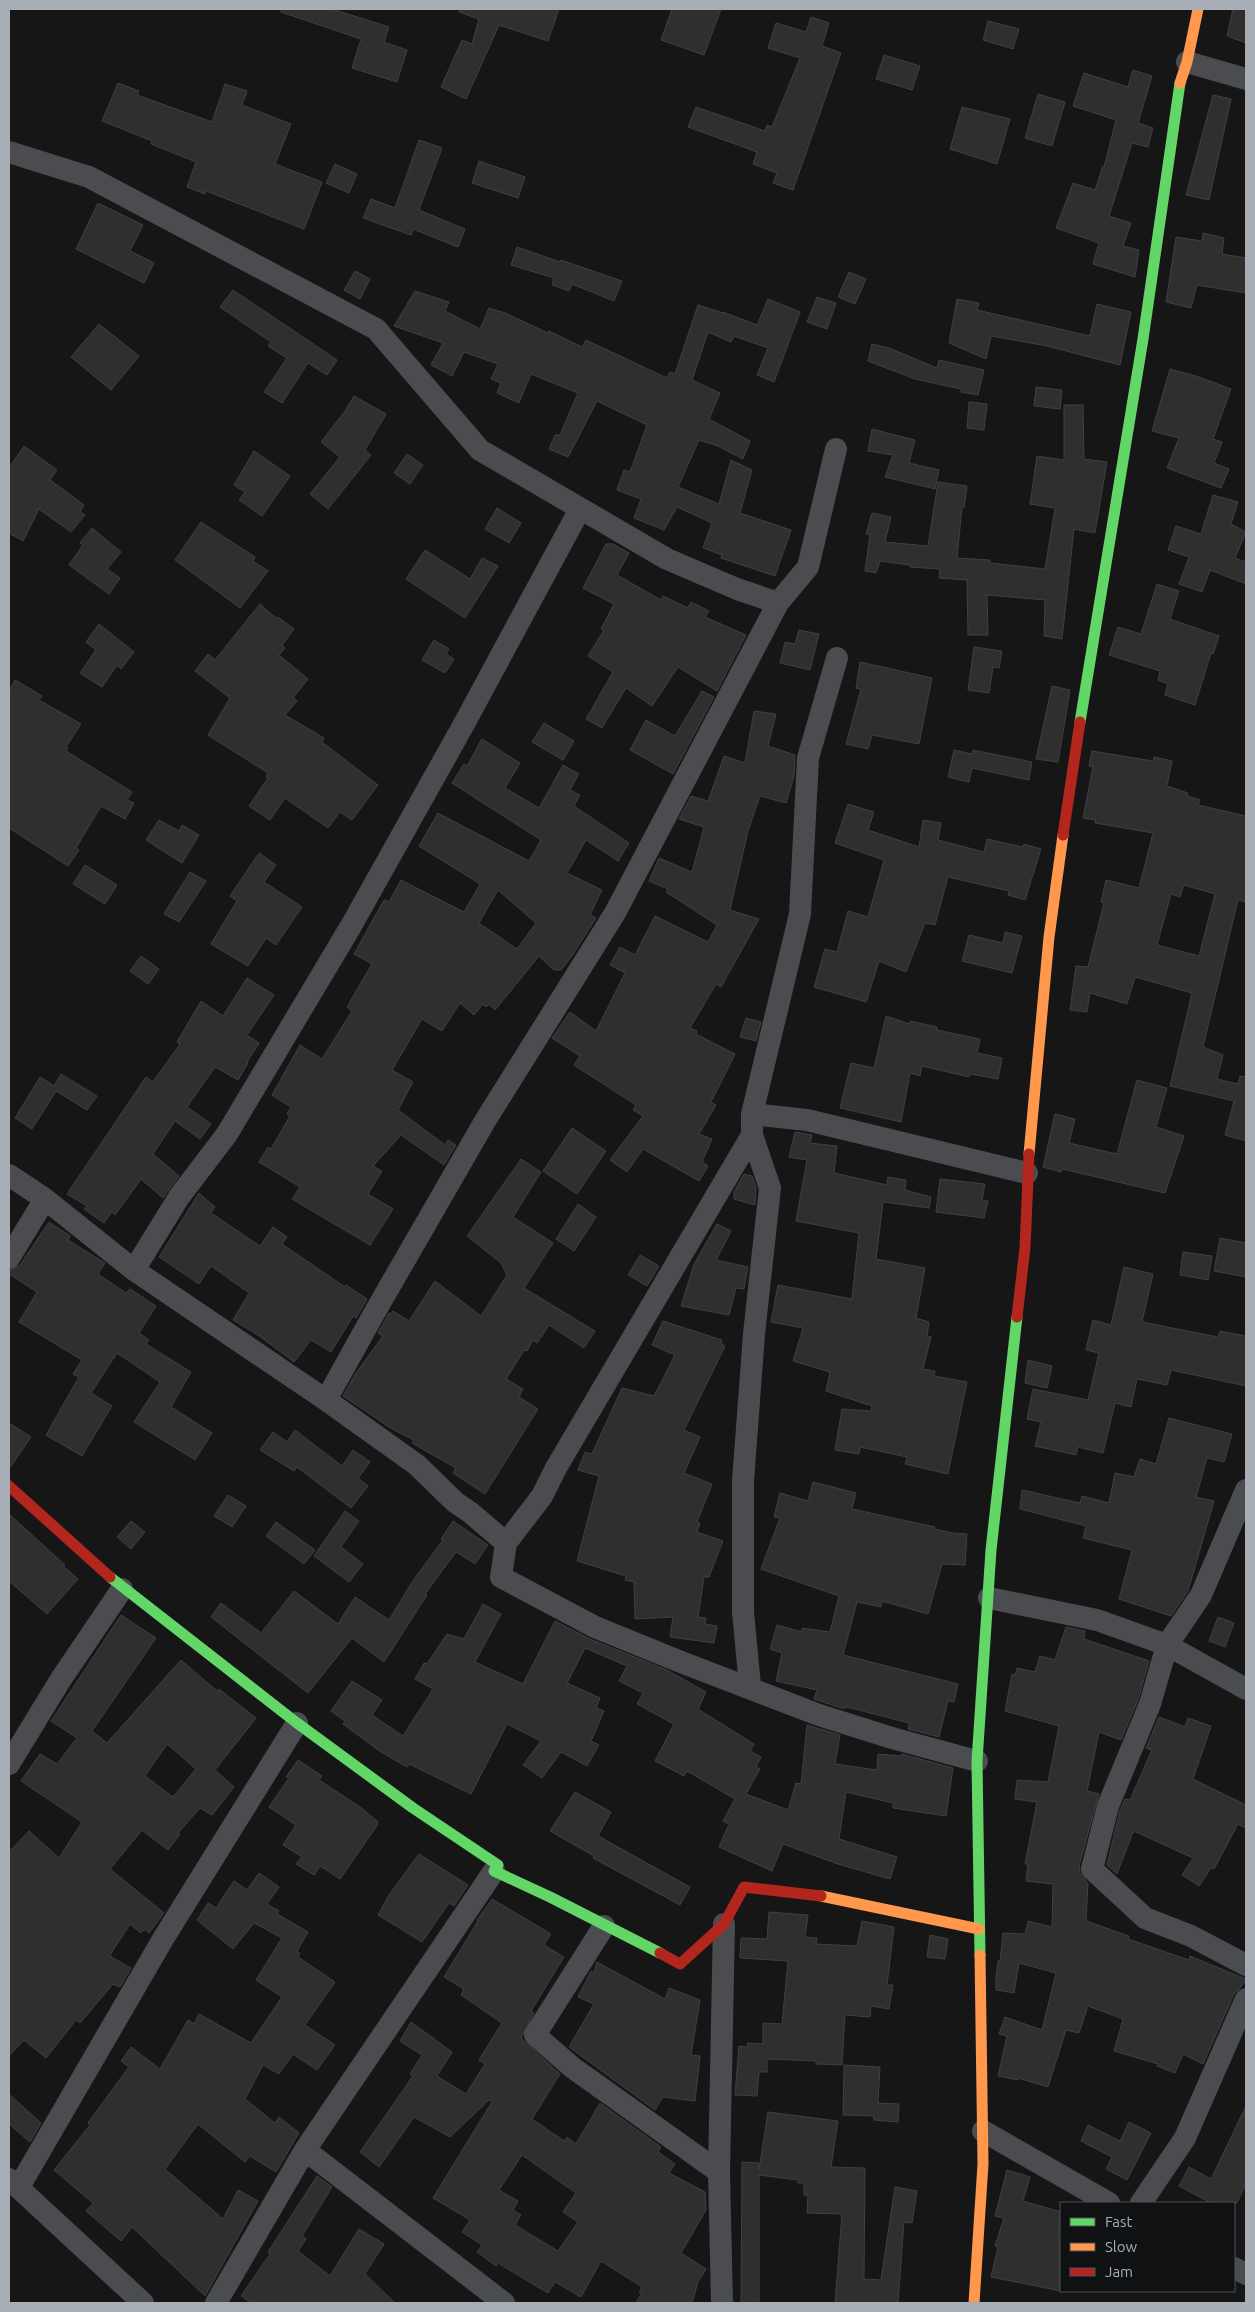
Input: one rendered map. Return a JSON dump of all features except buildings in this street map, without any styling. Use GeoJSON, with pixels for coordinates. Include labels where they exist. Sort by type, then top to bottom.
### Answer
{"type":"FeatureCollection","features":[{"type":"Feature","properties":{"kind":"street"},"geometry":{"type":"LineString","coordinates":[[974,2303],[983,2164],[977,1760],[992,1540],[1025,1248],[1028,1173],[1050,936],[1068,798],[1143,339],[1177,90],[1187,62],[1198,9]]}},
{"type":"Feature","properties":{"kind":"street"},"geometry":{"type":"LineString","coordinates":[[1187,62],[1246,79]]}},
{"type":"Feature","properties":{"kind":"street"},"geometry":{"type":"LineString","coordinates":[[9,152],[89,177],[376,329],[480,450],[666,559],[737,589],[778,603]]}},
{"type":"Feature","properties":{"kind":"street"},"geometry":{"type":"LineString","coordinates":[[326,1400],[485,1121],[615,913],[778,603],[808,567],[836,449]]}},
{"type":"Feature","properties":{"kind":"street"},"geometry":{"type":"LineString","coordinates":[[134,1270],[179,1196],[227,1134],[351,926],[464,724],[580,508]]}},
{"type":"Feature","properties":{"kind":"street"},"geometry":{"type":"LineString","coordinates":[[837,658],[808,758],[800,914],[752,1124],[556,1468],[542,1496],[506,1544],[502,1577],[595,1627],[819,1714],[892,1738],[977,1760]]}},
{"type":"Feature","properties":{"kind":"street"},"geometry":{"type":"LineString","coordinates":[[752,1124],[807,1120],[1028,1173]]}},
{"type":"Feature","properties":{"kind":"street"},"geometry":{"type":"LineString","coordinates":[[750,1686],[743,1612],[743,1481],[754,1334],[770,1188],[752,1124]]}},
{"type":"Feature","properties":{"kind":"street"},"geometry":{"type":"LineString","coordinates":[[9,1175],[45,1199],[134,1270],[326,1400],[417,1465],[455,1502],[471,1513],[506,1544]]}},
{"type":"Feature","properties":{"kind":"street"},"geometry":{"type":"LineString","coordinates":[[9,1258],[45,1199]]}},
{"type":"Feature","properties":{"kind":"street"},"geometry":{"type":"LineString","coordinates":[[9,1486],[122,1589],[297,1723],[413,1808],[498,1865],[305,2150],[216,2303]]}},
{"type":"Feature","properties":{"kind":"street"},"geometry":{"type":"LineString","coordinates":[[1246,1490],[1201,1595],[1167,1646],[1150,1704],[1108,1806],[1092,1869],[1145,1918],[1191,1936],[1246,1965]]}},
{"type":"Feature","properties":{"kind":"street"},"geometry":{"type":"LineString","coordinates":[[9,1764],[61,1678],[122,1589]]}},
{"type":"Feature","properties":{"kind":"street"},"geometry":{"type":"LineString","coordinates":[[989,1598],[1097,1620],[1167,1646],[1246,1689]]}},
{"type":"Feature","properties":{"kind":"street"},"geometry":{"type":"LineString","coordinates":[[143,2303],[14,2183],[297,1723]]}},
{"type":"Feature","properties":{"kind":"street"},"geometry":{"type":"LineString","coordinates":[[494,1871],[550,1897],[680,1964],[724,1924],[744,1888],[819,1896],[979,1929]]}},
{"type":"Feature","properties":{"kind":"street"},"geometry":{"type":"LineString","coordinates":[[722,2303],[719,2172],[724,1924]]}},
{"type":"Feature","properties":{"kind":"street"},"geometry":{"type":"LineString","coordinates":[[604,1926],[535,2035],[573,2068],[719,2172]]}},
{"type":"Feature","properties":{"kind":"street"},"geometry":{"type":"LineString","coordinates":[[1142,2202],[1185,2138],[1242,2022],[1246,1999]]}},
{"type":"Feature","properties":{"kind":"street"},"geometry":{"type":"LineString","coordinates":[[983,2131],[1107,2202]]}},
{"type":"Feature","properties":{"kind":"street"},"geometry":{"type":"LineString","coordinates":[[305,2150],[504,2303]]}},
{"type":"Feature","properties":{"kind":"traffic: fast"},"geometry":{"type":"LineString","coordinates":[[1080,722],[1143,339],[1180,83]]}},
{"type":"Feature","properties":{"kind":"traffic: fast"},"geometry":{"type":"LineString","coordinates":[[980,1955],[977,1761],[991,1550],[1017,1317]]}},
{"type":"Feature","properties":{"kind":"traffic: fast"},"geometry":{"type":"LineString","coordinates":[[110,1577],[297,1723],[413,1808],[498,1865],[494,1871],[660,1953]]}},
{"type":"Feature","properties":{"kind":"traffic: slow"},"geometry":{"type":"LineString","coordinates":[[1180,83],[1187,62],[1198,9]]}},
{"type":"Feature","properties":{"kind":"traffic: slow"},"geometry":{"type":"LineString","coordinates":[[1029,1154],[1049,937],[1063,835]]}},
{"type":"Feature","properties":{"kind":"traffic: slow"},"geometry":{"type":"LineString","coordinates":[[821,1896],[979,1929]]}},
{"type":"Feature","properties":{"kind":"traffic: slow"},"geometry":{"type":"LineString","coordinates":[[974,2303],[983,2164],[980,1955]]}},
{"type":"Feature","properties":{"kind":"traffic: jam"},"geometry":{"type":"LineString","coordinates":[[1063,835],[1080,722]]}},
{"type":"Feature","properties":{"kind":"traffic: jam"},"geometry":{"type":"LineString","coordinates":[[1017,1317],[1025,1248],[1029,1154]]}},
{"type":"Feature","properties":{"kind":"traffic: jam"},"geometry":{"type":"LineString","coordinates":[[9,1486],[110,1577]]}},
{"type":"Feature","properties":{"kind":"traffic: jam"},"geometry":{"type":"LineString","coordinates":[[660,1953],[680,1964],[724,1924],[744,1887],[821,1896]]}}]}
